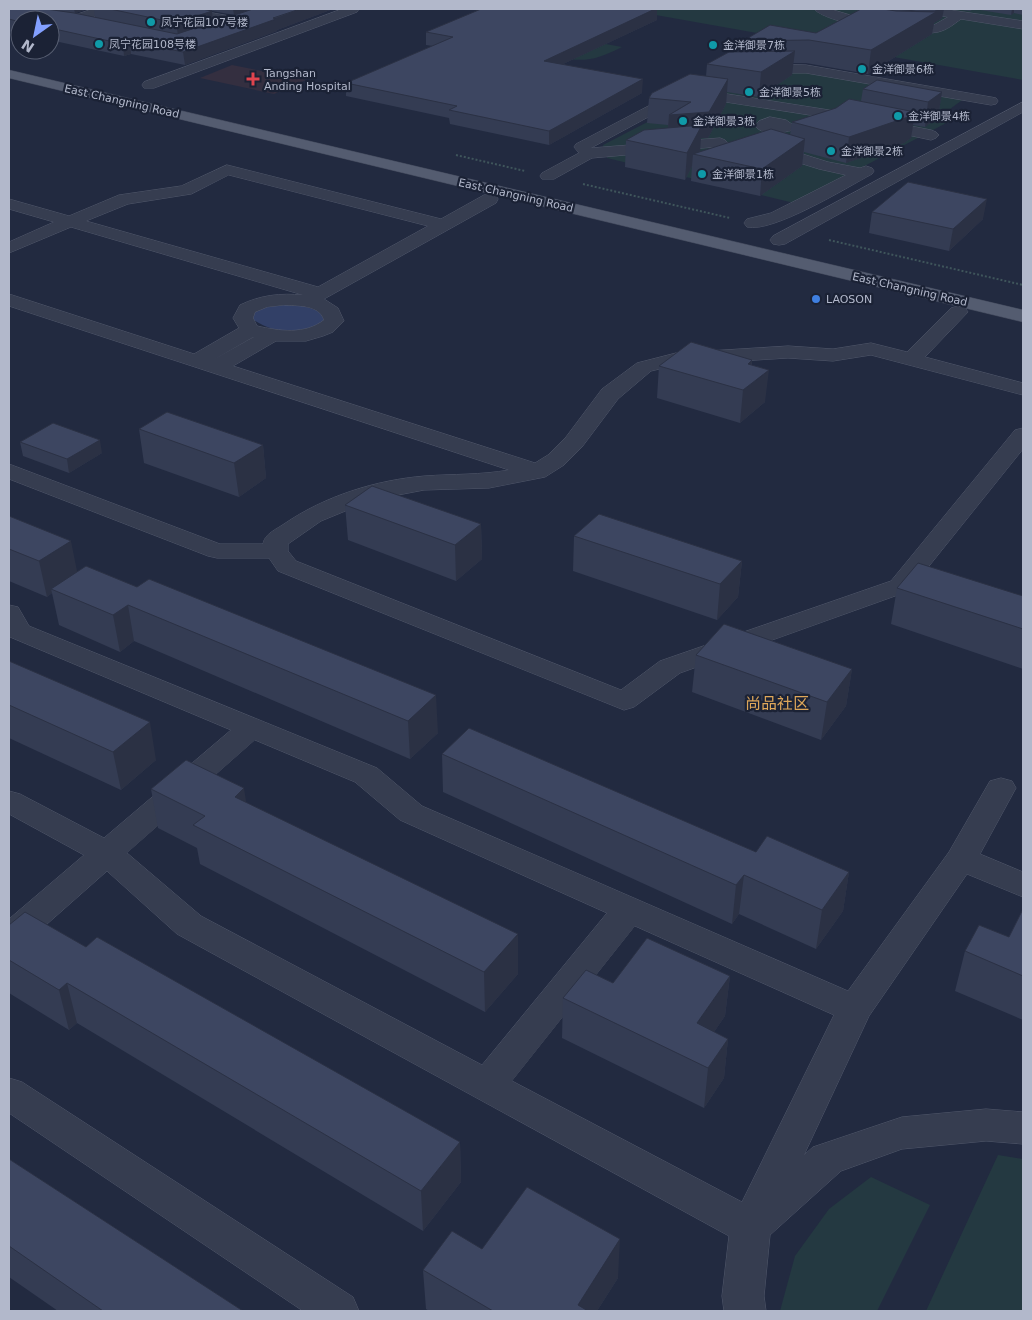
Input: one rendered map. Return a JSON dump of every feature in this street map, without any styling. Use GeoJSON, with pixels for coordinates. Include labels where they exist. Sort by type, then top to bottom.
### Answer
{"type":"FeatureCollection","features":[{"type":"Feature","properties":{"kind":"main road","name":"East Changning Road"},"geometry":{"type":"LineString","coordinates":[[9,61],[553,182]]}},
{"type":"Feature","properties":{"kind":"main road","name":"East Changning Road"},"geometry":{"type":"LineString","coordinates":[[9,74],[1023,316]]}},
{"type":"Feature","properties":{"kind":"main road"},"geometry":{"type":"LineString","coordinates":[[747,227],[779,240],[798,244]]}},
{"type":"Feature","properties":{"kind":"street"},"geometry":{"type":"LineString","coordinates":[[9,9],[104,25]]}},
{"type":"Feature","properties":{"kind":"street"},"geometry":{"type":"LineString","coordinates":[[76,19],[103,9]]}},
{"type":"Feature","properties":{"kind":"street"},"geometry":{"type":"LineString","coordinates":[[174,9],[239,19],[207,31]]}},
{"type":"Feature","properties":{"kind":"street"},"geometry":{"type":"LineString","coordinates":[[150,85],[353,9]]}},
{"type":"Feature","properties":{"kind":"street"},"geometry":{"type":"LineString","coordinates":[[820,9],[844,18],[922,30],[937,29],[959,15]]}},
{"type":"Feature","properties":{"kind":"street"},"geometry":{"type":"LineString","coordinates":[[922,9],[1023,25]]}},
{"type":"Feature","properties":{"kind":"street"},"geometry":{"type":"LineString","coordinates":[[740,70],[806,69],[991,101],[970,115]]}},
{"type":"Feature","properties":{"kind":"street"},"geometry":{"type":"LineString","coordinates":[[588,154],[582,147],[709,78]]}},
{"type":"Feature","properties":{"kind":"street"},"geometry":{"type":"LineString","coordinates":[[686,91],[786,107],[830,108],[931,135]]}},
{"type":"Feature","properties":{"kind":"street"},"geometry":{"type":"LineString","coordinates":[[786,107],[811,102],[817,95]]}},
{"type":"Feature","properties":{"kind":"street"},"geometry":{"type":"LineString","coordinates":[[779,240],[1023,106]]}},
{"type":"Feature","properties":{"kind":"street"},"geometry":{"type":"LineString","coordinates":[[914,145],[946,127]]}},
{"type":"Feature","properties":{"kind":"street"},"geometry":{"type":"LineString","coordinates":[[553,182],[588,154],[741,147],[765,143],[755,138],[771,130]]}},
{"type":"Feature","properties":{"kind":"street"},"geometry":{"type":"LineString","coordinates":[[741,147],[862,173]]}},
{"type":"Feature","properties":{"kind":"street"},"geometry":{"type":"LineString","coordinates":[[747,227],[777,217],[879,164]]}},
{"type":"Feature","properties":{"kind":"street"},"geometry":{"type":"LineString","coordinates":[[9,248],[125,199],[185,190],[227,170],[444,225]]}},
{"type":"Feature","properties":{"kind":"street"},"geometry":{"type":"LineString","coordinates":[[9,204],[318,298],[332,312],[334,322],[327,329],[302,335],[270,336],[250,330],[243,318],[247,308],[262,302],[284,299],[318,298],[333,298],[498,201],[444,225],[318,298]]}},
{"type":"Feature","properties":{"kind":"street"},"geometry":{"type":"LineString","coordinates":[[9,300],[537,472]]}},
{"type":"Feature","properties":{"kind":"street"},"geometry":{"type":"LineString","coordinates":[[912,360],[958,312]]}},
{"type":"Feature","properties":{"kind":"street"},"geometry":{"type":"LineString","coordinates":[[206,364],[250,330]]}},
{"type":"Feature","properties":{"kind":"street"},"geometry":{"type":"LineString","coordinates":[[206,364],[270,336]]}},
{"type":"Feature","properties":{"kind":"street"},"geometry":{"type":"LineString","coordinates":[[1023,389],[871,349],[833,355],[788,352],[712,355],[676,359],[644,367],[610,394],[574,442],[556,460],[537,472],[489,481],[424,483],[366,494],[312,516],[275,541],[276,551],[287,566],[624,702],[670,667],[900,586],[1023,435]]}},
{"type":"Feature","properties":{"kind":"street"},"geometry":{"type":"LineString","coordinates":[[9,471],[217,551],[276,551]]}},
{"type":"Feature","properties":{"kind":"street"},"geometry":{"type":"LineString","coordinates":[[12,628],[366,775],[411,813],[855,1009]]}},
{"type":"Feature","properties":{"kind":"street"},"geometry":{"type":"LineString","coordinates":[[9,938],[250,728]]}},
{"type":"Feature","properties":{"kind":"street"},"geometry":{"type":"LineString","coordinates":[[745,1311],[743,1296],[750,1227],[855,1009],[961,859],[1001,788]]}},
{"type":"Feature","properties":{"kind":"street"},"geometry":{"type":"LineString","coordinates":[[9,801],[107,852],[189,925],[750,1227]]}},
{"type":"Feature","properties":{"kind":"street"},"geometry":{"type":"LineString","coordinates":[[961,859],[1023,885]]}},
{"type":"Feature","properties":{"kind":"street"},"geometry":{"type":"LineString","coordinates":[[487,1085],[630,909]]}},
{"type":"Feature","properties":{"kind":"street"},"geometry":{"type":"LineString","coordinates":[[9,1093],[338,1311]]}},
{"type":"Feature","properties":{"kind":"street"},"geometry":{"type":"LineString","coordinates":[[750,1227],[827,1160],[902,1133],[986,1125],[1023,1128]]}},
{"type":"Feature","properties":{"kind":"path"},"geometry":{"type":"LineString","coordinates":[[451,154],[553,182],[747,227]]}},
{"type":"Feature","properties":{"kind":"path"},"geometry":{"type":"LineString","coordinates":[[820,238],[1023,285]]}},
{"type":"Feature","properties":{"kind":"shaded area"},"geometry":{"type":"Polygon","coordinates":[[[622,9],[1023,9],[1023,80],[622,9]]]}},
{"type":"Feature","properties":{"kind":"shaded area"},"geometry":{"type":"Polygon","coordinates":[[[552,34],[622,47],[591,59],[559,58],[552,34]]]}},
{"type":"Feature","properties":{"kind":"shaded area","name":"Tangshan Anding Hospital"},"geometry":{"type":"Polygon","coordinates":[[[232,65],[306,80],[274,94],[200,78],[232,65]]]}},
{"type":"Feature","properties":{"kind":"shaded area"},"geometry":{"type":"Polygon","coordinates":[[[803,70],[965,98],[939,117],[952,120],[794,203],[607,158],[603,145],[744,72],[803,70]]]}},
{"type":"Feature","properties":{"kind":"shaded area"},"geometry":{"type":"Polygon","coordinates":[[[998,1155],[1023,1159],[1023,1311],[926,1311],[998,1155]]]}},
{"type":"Feature","properties":{"kind":"shaded area"},"geometry":{"type":"Polygon","coordinates":[[[871,1177],[930,1205],[877,1311],[780,1311],[795,1256],[829,1209],[871,1177]]]}},
{"type":"Feature","properties":{"kind":"water"},"geometry":{"type":"Polygon","coordinates":[[[297,304],[316,310],[327,317],[323,325],[302,332],[286,332],[266,327],[249,317],[258,307],[297,304]]]}},
{"type":"Feature","properties":{"kind":"building"},"geometry":{"type":"Polygon","coordinates":[[[9,9],[53,10],[10,10],[9,19],[9,9]]]}},
{"type":"Feature","properties":{"kind":"building"},"geometry":{"type":"Polygon","coordinates":[[[110,9],[202,9],[212,11],[176,23],[110,9]]]}},
{"type":"Feature","properties":{"kind":"building"},"geometry":{"type":"Polygon","coordinates":[[[253,9],[300,9],[183,52],[130,41],[123,44],[60,30],[60,11],[177,34],[253,9]]]}},
{"type":"Feature","properties":{"kind":"building"},"geometry":{"type":"Polygon","coordinates":[[[481,9],[655,9],[544,61],[643,79],[549,131],[449,110],[457,106],[346,83],[453,37],[426,32],[481,9]]]}},
{"type":"Feature","properties":{"kind":"building"},"geometry":{"type":"Polygon","coordinates":[[[861,9],[936,12],[871,50],[809,40],[743,41],[770,25],[816,33],[861,9]]]}},
{"type":"Feature","properties":{"kind":"building"},"geometry":{"type":"Polygon","coordinates":[[[895,9],[939,9],[935,11],[916,11],[895,9]]]}},
{"type":"Feature","properties":{"kind":"building"},"geometry":{"type":"Polygon","coordinates":[[[795,51],[761,72],[707,64],[729,52],[795,51]]]}},
{"type":"Feature","properties":{"kind":"building"},"geometry":{"type":"Polygon","coordinates":[[[690,74],[728,79],[709,112],[669,115],[691,102],[649,98],[652,93],[690,74]]]}},
{"type":"Feature","properties":{"kind":"building"},"geometry":{"type":"Polygon","coordinates":[[[877,80],[942,92],[928,102],[863,89],[877,80]]]}},
{"type":"Feature","properties":{"kind":"building"},"geometry":{"type":"Polygon","coordinates":[[[849,99],[915,112],[908,117],[849,137],[792,122],[836,108],[849,99]]]}},
{"type":"Feature","properties":{"kind":"building"},"geometry":{"type":"Polygon","coordinates":[[[702,125],[687,153],[626,140],[644,130],[702,125]]]}},
{"type":"Feature","properties":{"kind":"building"},"geometry":{"type":"Polygon","coordinates":[[[771,129],[805,139],[762,169],[693,154],[771,129]]]}},
{"type":"Feature","properties":{"kind":"building"},"geometry":{"type":"Polygon","coordinates":[[[908,182],[987,199],[953,229],[872,212],[908,182]]]}},
{"type":"Feature","properties":{"kind":"building"},"geometry":{"type":"Polygon","coordinates":[[[691,342],[752,360],[748,364],[769,370],[743,390],[659,366],[691,342]]]}},
{"type":"Feature","properties":{"kind":"building"},"geometry":{"type":"Polygon","coordinates":[[[167,412],[263,445],[234,463],[139,429],[167,412]]]}},
{"type":"Feature","properties":{"kind":"building"},"geometry":{"type":"Polygon","coordinates":[[[53,423],[100,440],[67,459],[20,442],[53,423]]]}},
{"type":"Feature","properties":{"kind":"building"},"geometry":{"type":"Polygon","coordinates":[[[372,486],[481,524],[455,545],[345,505],[372,486]]]}},
{"type":"Feature","properties":{"kind":"building"},"geometry":{"type":"Polygon","coordinates":[[[599,514],[742,561],[720,584],[574,536],[599,514]]]}},
{"type":"Feature","properties":{"kind":"building"},"geometry":{"type":"Polygon","coordinates":[[[9,516],[71,541],[39,561],[9,549],[9,516]]]}},
{"type":"Feature","properties":{"kind":"building"},"geometry":{"type":"Polygon","coordinates":[[[918,563],[1023,596],[1023,629],[897,588],[918,563]]]}},
{"type":"Feature","properties":{"kind":"building"},"geometry":{"type":"Polygon","coordinates":[[[86,566],[137,587],[149,579],[436,695],[408,721],[128,605],[113,615],[51,589],[86,566]]]}},
{"type":"Feature","properties":{"kind":"building"},"geometry":{"type":"Polygon","coordinates":[[[724,624],[852,669],[827,702],[696,655],[724,624]]]}},
{"type":"Feature","properties":{"kind":"building"},"geometry":{"type":"Polygon","coordinates":[[[9,661],[150,722],[113,752],[9,705],[9,661]]]}},
{"type":"Feature","properties":{"kind":"building"},"geometry":{"type":"Polygon","coordinates":[[[469,728],[756,852],[767,836],[849,872],[822,910],[744,875],[736,885],[442,754],[469,728]]]}},
{"type":"Feature","properties":{"kind":"building"},"geometry":{"type":"Polygon","coordinates":[[[186,760],[244,788],[235,797],[518,934],[484,972],[193,825],[205,816],[151,789],[186,760]]]}},
{"type":"Feature","properties":{"kind":"building"},"geometry":{"type":"Polygon","coordinates":[[[1023,909],[1023,976],[965,951],[979,925],[1009,937],[1023,909]]]}},
{"type":"Feature","properties":{"kind":"building"},"geometry":{"type":"Polygon","coordinates":[[[25,912],[86,947],[97,937],[460,1142],[421,1191],[67,983],[59,990],[9,960],[9,925],[25,912]]]}},
{"type":"Feature","properties":{"kind":"building"},"geometry":{"type":"Polygon","coordinates":[[[647,938],[730,976],[697,1023],[728,1039],[708,1068],[563,998],[586,970],[613,983],[647,938]]]}},
{"type":"Feature","properties":{"kind":"building"},"geometry":{"type":"Polygon","coordinates":[[[9,1159],[243,1311],[103,1311],[9,1246],[9,1159]]]}},
{"type":"Feature","properties":{"kind":"building"},"geometry":{"type":"Polygon","coordinates":[[[527,1187],[620,1239],[578,1305],[588,1311],[493,1311],[423,1270],[452,1231],[482,1249],[527,1187]]]}},
{"type":"Feature","properties":{"kind":"place","name":"凤宁花园107号楼"},"geometry":{"type":"Point","coordinates":[151,22]}},
{"type":"Feature","properties":{"kind":"place","name":"凤宁花园108号楼"},"geometry":{"type":"Point","coordinates":[99,44]}},
{"type":"Feature","properties":{"kind":"place","name":"金洋御景7栋"},"geometry":{"type":"Point","coordinates":[713,45]}},
{"type":"Feature","properties":{"kind":"place","name":"金洋御景6栋"},"geometry":{"type":"Point","coordinates":[862,69]}},
{"type":"Feature","properties":{"kind":"place","name":"Tangshan Anding Hospital"},"geometry":{"type":"Point","coordinates":[253,79]}},
{"type":"Feature","properties":{"kind":"place","name":"金洋御景5栋"},"geometry":{"type":"Point","coordinates":[749,92]}},
{"type":"Feature","properties":{"kind":"place","name":"金洋御景4栋"},"geometry":{"type":"Point","coordinates":[898,116]}},
{"type":"Feature","properties":{"kind":"place","name":"金洋御景3栋"},"geometry":{"type":"Point","coordinates":[683,121]}},
{"type":"Feature","properties":{"kind":"place","name":"金洋御景2栋"},"geometry":{"type":"Point","coordinates":[831,151]}},
{"type":"Feature","properties":{"kind":"place","name":"金洋御景1栋"},"geometry":{"type":"Point","coordinates":[702,174]}},
{"type":"Feature","properties":{"kind":"place","name":"LAOSON"},"geometry":{"type":"Point","coordinates":[816,299]}},
{"type":"Feature","properties":{"kind":"district","name":"尚品社区"},"geometry":{"type":"Point","coordinates":[777,703]}}]}
